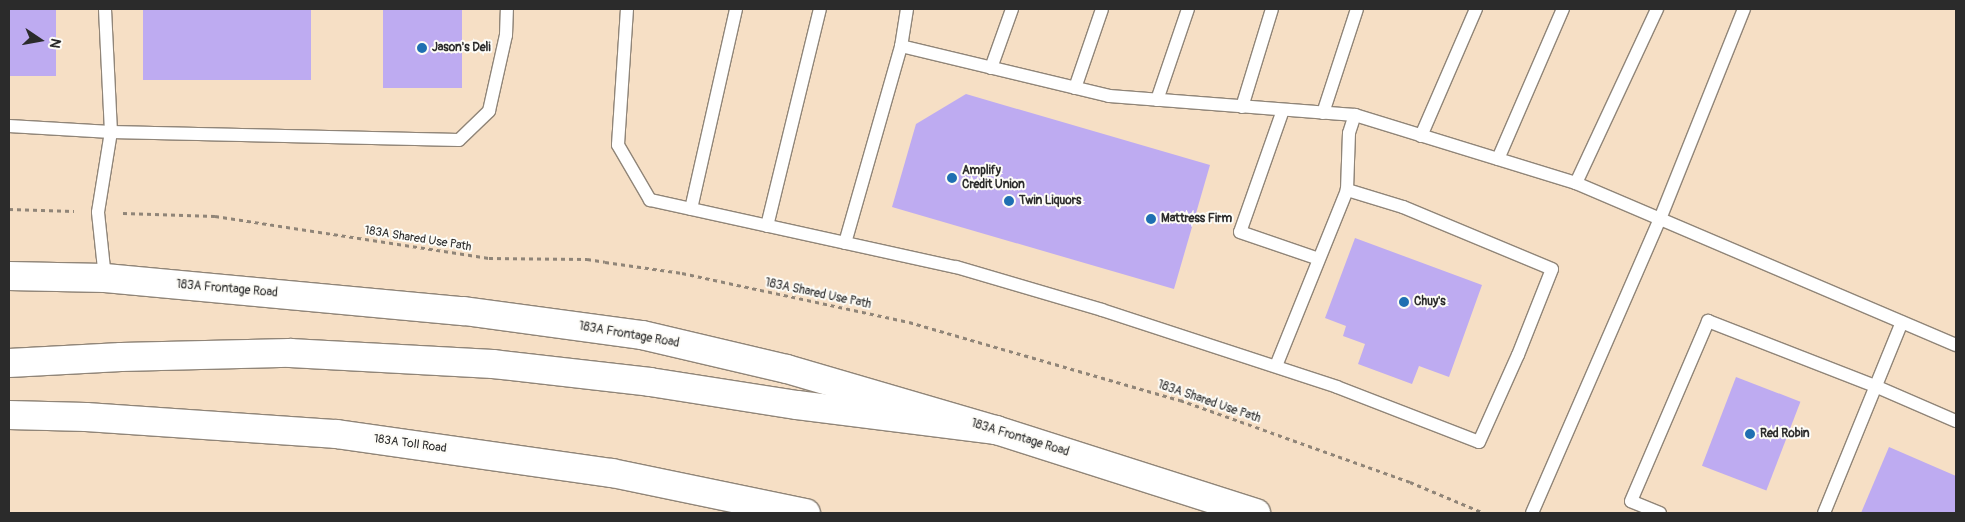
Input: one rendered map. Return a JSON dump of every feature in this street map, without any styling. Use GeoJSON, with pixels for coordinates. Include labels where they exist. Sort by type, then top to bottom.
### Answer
{"type":"FeatureCollection","features":[{"type":"Feature","properties":{"kind":"main road","name":"183A Frontage Road"},"geometry":{"type":"LineString","coordinates":[[9,276],[105,278],[464,311],[642,334],[788,369],[996,430],[1256,513]]}},
{"type":"Feature","properties":{"kind":"main road"},"geometry":{"type":"LineString","coordinates":[[9,362],[121,356],[290,353],[494,364],[650,382],[797,405],[996,430]]}},
{"type":"Feature","properties":{"kind":"main road","name":"183A Toll Road"},"geometry":{"type":"LineString","coordinates":[[9,415],[86,417],[337,434],[612,473],[806,513]]}},
{"type":"Feature","properties":{"kind":"lane"},"geometry":{"type":"LineString","coordinates":[[105,278],[98,212],[111,132],[106,9]]}},
{"type":"Feature","properties":{"kind":"lane"},"geometry":{"type":"LineString","coordinates":[[9,126],[111,132],[459,140],[490,111],[506,35],[507,9]]}},
{"type":"Feature","properties":{"kind":"lane"},"geometry":{"type":"LineString","coordinates":[[627,9],[618,145],[650,200],[956,268],[1102,310],[1336,387],[1479,442],[1552,269],[1403,207],[1347,190]]}},
{"type":"Feature","properties":{"kind":"lane"},"geometry":{"type":"LineString","coordinates":[[691,209],[736,9]]}},
{"type":"Feature","properties":{"kind":"lane"},"geometry":{"type":"LineString","coordinates":[[767,226],[820,9]]}},
{"type":"Feature","properties":{"kind":"lane"},"geometry":{"type":"LineString","coordinates":[[845,244],[901,46],[907,9]]}},
{"type":"Feature","properties":{"kind":"lane"},"geometry":{"type":"LineString","coordinates":[[991,68],[1012,9]]}},
{"type":"Feature","properties":{"kind":"lane"},"geometry":{"type":"LineString","coordinates":[[1075,88],[1102,9]]}},
{"type":"Feature","properties":{"kind":"lane"},"geometry":{"type":"LineString","coordinates":[[1158,100],[1188,9]]}},
{"type":"Feature","properties":{"kind":"lane"},"geometry":{"type":"LineString","coordinates":[[1242,107],[1272,9]]}},
{"type":"Feature","properties":{"kind":"lane"},"geometry":{"type":"LineString","coordinates":[[1323,113],[1357,9]]}},
{"type":"Feature","properties":{"kind":"lane"},"geometry":{"type":"LineString","coordinates":[[1421,136],[1476,9]]}},
{"type":"Feature","properties":{"kind":"lane"},"geometry":{"type":"LineString","coordinates":[[1498,159],[1563,9]]}},
{"type":"Feature","properties":{"kind":"lane"},"geometry":{"type":"LineString","coordinates":[[1576,183],[1657,9]]}},
{"type":"Feature","properties":{"kind":"lane"},"geometry":{"type":"LineString","coordinates":[[1532,513],[1660,219],[1744,9]]}},
{"type":"Feature","properties":{"kind":"lane"},"geometry":{"type":"LineString","coordinates":[[901,46],[1109,96],[1355,115],[1576,183],[1956,345]]}},
{"type":"Feature","properties":{"kind":"lane"},"geometry":{"type":"LineString","coordinates":[[1283,110],[1240,232],[1319,259]]}},
{"type":"Feature","properties":{"kind":"lane"},"geometry":{"type":"LineString","coordinates":[[1276,366],[1347,190],[1349,133],[1355,115]]}},
{"type":"Feature","properties":{"kind":"lane"},"geometry":{"type":"LineString","coordinates":[[1660,513],[1631,501],[1708,321],[1875,386],[1956,421]]}},
{"type":"Feature","properties":{"kind":"lane"},"geometry":{"type":"LineString","coordinates":[[1824,513],[1902,322]]}},
{"type":"Feature","properties":{"kind":"path"},"geometry":{"type":"LineString","coordinates":[[9,209],[74,211]]}},
{"type":"Feature","properties":{"kind":"path","name":"183A Shared Use Path"},"geometry":{"type":"LineString","coordinates":[[123,213],[215,216],[490,258],[605,262],[682,274],[909,322],[1180,400],[1410,482],[1484,513]]}},
{"type":"Feature","properties":{"kind":"building"},"geometry":{"type":"Polygon","coordinates":[[[9,9],[56,9],[56,76],[9,76],[9,9]]]}},
{"type":"Feature","properties":{"kind":"building"},"geometry":{"type":"Polygon","coordinates":[[[143,9],[311,9],[311,80],[143,80],[143,9]]]}},
{"type":"Feature","properties":{"kind":"building","name":"Jason's Deli"},"geometry":{"type":"Polygon","coordinates":[[[383,9],[462,9],[462,88],[383,88],[383,9]]]}},
{"type":"Feature","properties":{"kind":"building"},"geometry":{"type":"Polygon","coordinates":[[[966,94],[1210,165],[1174,289],[892,207],[916,124],[966,94]]]}},
{"type":"Feature","properties":{"kind":"building","name":"Chuy's"},"geometry":{"type":"Polygon","coordinates":[[[1355,238],[1482,285],[1449,377],[1419,366],[1412,384],[1358,364],[1365,344],[1343,336],[1346,326],[1325,318],[1355,238]]]}},
{"type":"Feature","properties":{"kind":"building","name":"Red Robin"},"geometry":{"type":"Polygon","coordinates":[[[1736,377],[1800,402],[1766,490],[1702,466],[1736,377]]]}},
{"type":"Feature","properties":{"kind":"building"},"geometry":{"type":"Polygon","coordinates":[[[1889,447],[1956,476],[1956,513],[1861,513],[1889,447]]]}},
{"type":"Feature","properties":{"kind":"place","name":"Jason's Deli"},"geometry":{"type":"Point","coordinates":[422,48]}},
{"type":"Feature","properties":{"kind":"place","name":"Amplify Credit Union"},"geometry":{"type":"Point","coordinates":[952,178]}},
{"type":"Feature","properties":{"kind":"place","name":"Twin Liquors"},"geometry":{"type":"Point","coordinates":[1009,201]}},
{"type":"Feature","properties":{"kind":"place","name":"Mattress Firm"},"geometry":{"type":"Point","coordinates":[1151,219]}},
{"type":"Feature","properties":{"kind":"place","name":"Chuy's"},"geometry":{"type":"Point","coordinates":[1404,302]}},
{"type":"Feature","properties":{"kind":"place","name":"Red Robin"},"geometry":{"type":"Point","coordinates":[1750,434]}}]}
